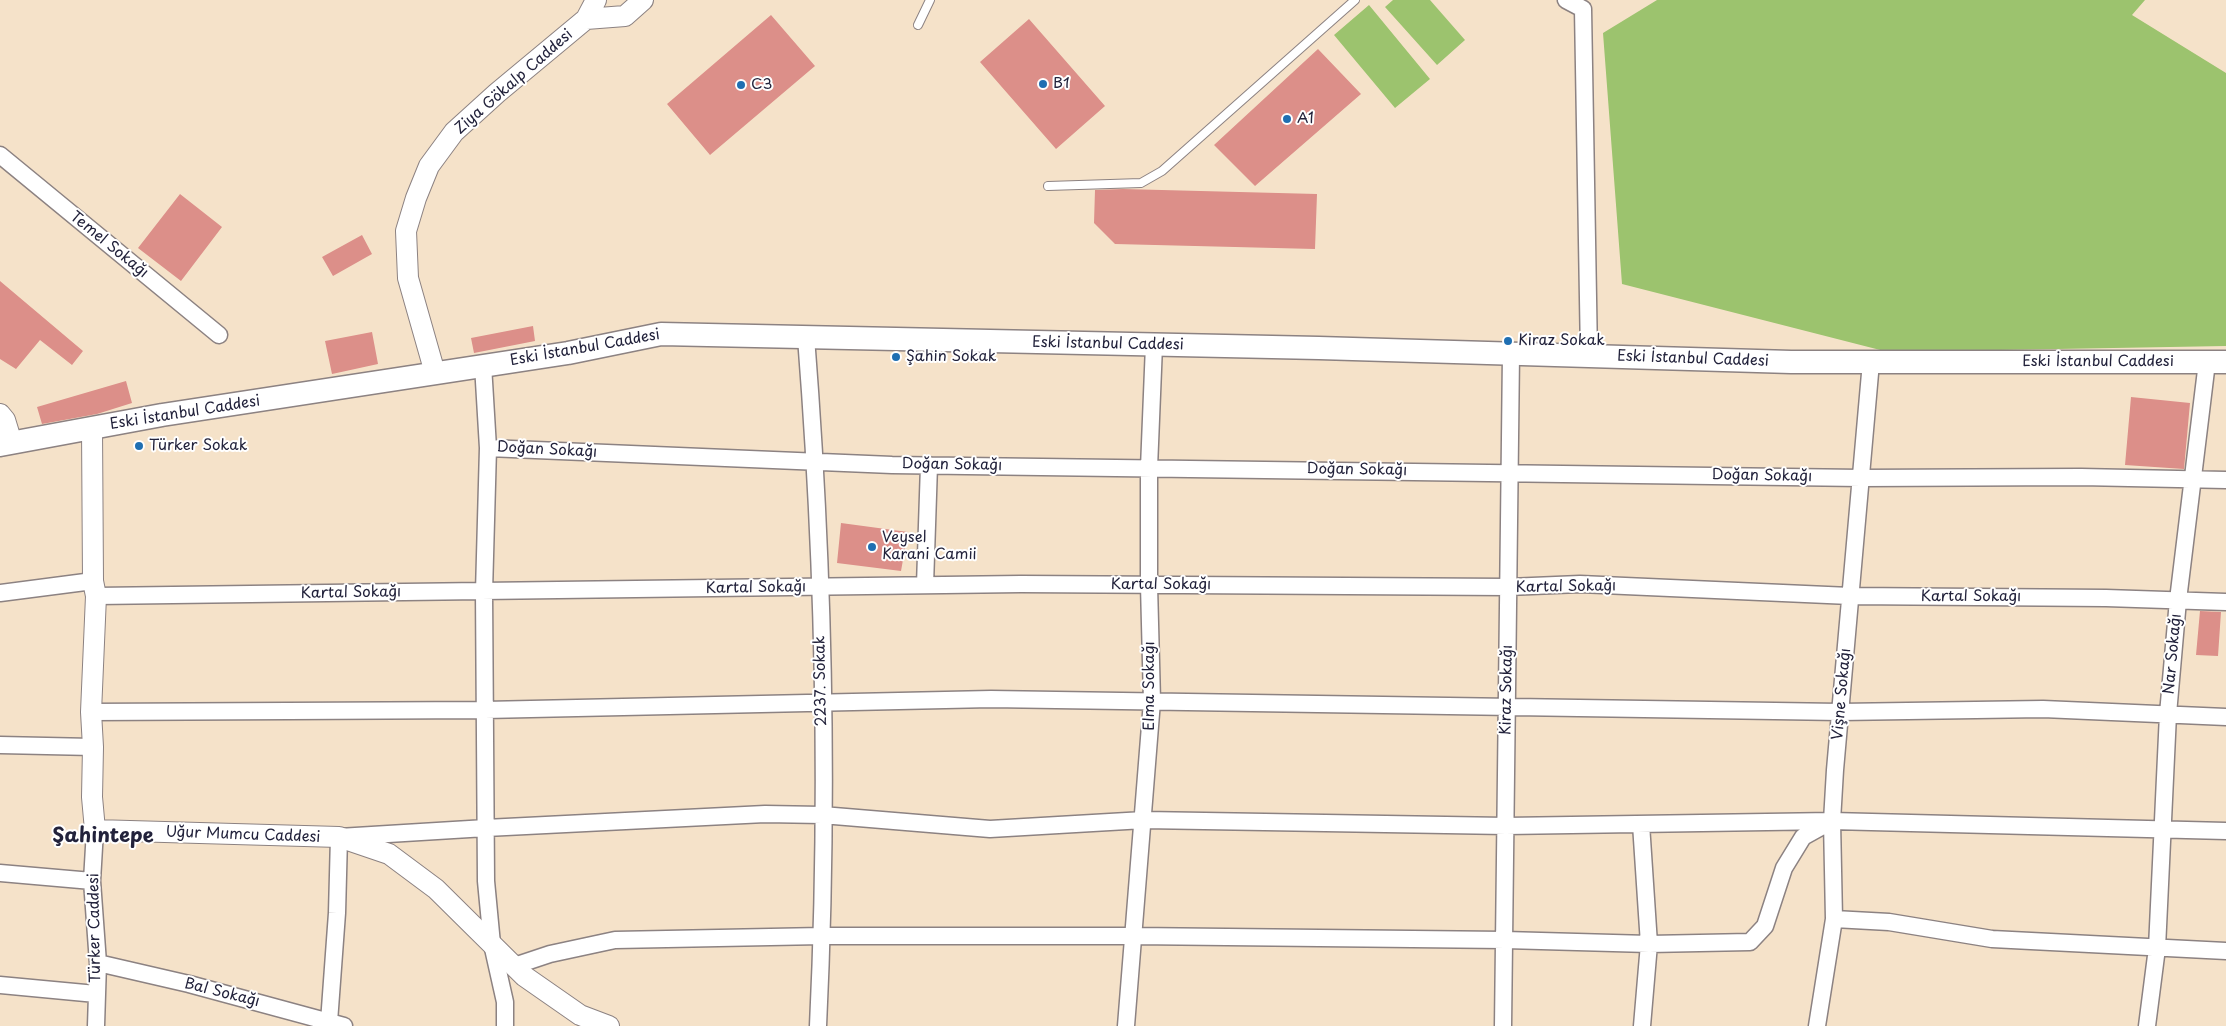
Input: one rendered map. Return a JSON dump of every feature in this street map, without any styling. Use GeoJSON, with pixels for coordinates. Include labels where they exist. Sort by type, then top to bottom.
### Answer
{"type":"FeatureCollection","features":[{"type":"Feature","properties":{"kind":"main road","name":"Eski İstanbul Caddesi"},"geometry":{"type":"LineString","coordinates":[[6,444],[162,415],[568,353],[661,334],[1791,362],[2216,362]]}},
{"type":"Feature","properties":{"kind":"street","name":"Ziya Gökalp Caddesi"},"geometry":{"type":"LineString","coordinates":[[435,374],[408,278],[406,231],[416,198],[429,166],[454,132],[586,19],[596,0]]}},
{"type":"Feature","properties":{"kind":"street","name":"Ziya Gökalp Caddesi"},"geometry":{"type":"LineString","coordinates":[[586,19],[625,16],[643,0]]}},
{"type":"Feature","properties":{"kind":"street"},"geometry":{"type":"LineString","coordinates":[[1566,0],[1587,4],[1589,356]]}},
{"type":"Feature","properties":{"kind":"street","name":"Temel Sokağı"},"geometry":{"type":"LineString","coordinates":[[0,155],[219,335]]}},
{"type":"Feature","properties":{"kind":"street","name":"2237. Sokak"},"geometry":{"type":"LineString","coordinates":[[806,337],[816,462],[820,587],[822,936],[818,1026]]}},
{"type":"Feature","properties":{"kind":"street","name":"Elma Sokağı"},"geometry":{"type":"LineString","coordinates":[[1126,1026],[1144,820],[1152,701],[1149,585],[1149,468],[1154,345]]}},
{"type":"Feature","properties":{"kind":"street","name":"Kiraz Sokağı"},"geometry":{"type":"LineString","coordinates":[[1503,1026],[1511,354]]}},
{"type":"Feature","properties":{"kind":"street","name":"Vişne Sokağı"},"geometry":{"type":"LineString","coordinates":[[1817,1026],[1834,919],[1832,821],[1871,362]]}},
{"type":"Feature","properties":{"kind":"street","name":"Nar Sokağı"},"geometry":{"type":"LineString","coordinates":[[2148,1026],[2157,948],[2168,714],[2178,600],[2193,479],[2216,362]]}},
{"type":"Feature","properties":{"kind":"street"},"geometry":{"type":"LineString","coordinates":[[482,365],[488,448],[484,592],[486,881],[492,944],[505,1002],[505,1026]]}},
{"type":"Feature","properties":{"kind":"street"},"geometry":{"type":"LineString","coordinates":[[0,414],[5,420],[6,444]]}},
{"type":"Feature","properties":{"kind":"street"},"geometry":{"type":"LineString","coordinates":[[92,428],[95,589],[91,712],[93,747],[92,797],[95,830]]}},
{"type":"Feature","properties":{"kind":"street","name":"Doğan Sokağı"},"geometry":{"type":"LineString","coordinates":[[488,448],[929,465],[1861,478],[2080,477],[2226,480]]}},
{"type":"Feature","properties":{"kind":"street"},"geometry":{"type":"LineString","coordinates":[[925,585],[929,465]]}},
{"type":"Feature","properties":{"kind":"street","name":"Kartal Sokağı"},"geometry":{"type":"LineString","coordinates":[[0,593],[95,589],[484,592],[925,585],[1508,587],[1580,584],[1850,596],[2096,598],[2226,602]]}},
{"type":"Feature","properties":{"kind":"street"},"geometry":{"type":"LineString","coordinates":[[91,712],[485,710],[991,699],[1840,712],[2043,709],[2226,717]]}},
{"type":"Feature","properties":{"kind":"street"},"geometry":{"type":"LineString","coordinates":[[0,745],[93,747]]}},
{"type":"Feature","properties":{"kind":"street"},"geometry":{"type":"LineString","coordinates":[[336,1024],[336,913],[339,837],[766,814],[822,815],[990,829],[1144,820],[1506,826],[1832,821],[2226,832]]}},
{"type":"Feature","properties":{"kind":"street"},"geometry":{"type":"LineString","coordinates":[[514,966],[550,954],[615,940],[822,936],[1134,936],[1505,940],[1648,944],[1750,942],[1765,926],[1784,868],[1803,837],[1832,821]]}},
{"type":"Feature","properties":{"kind":"street"},"geometry":{"type":"LineString","coordinates":[[1640,824],[1648,944],[1642,1026]]}},
{"type":"Feature","properties":{"kind":"street","name":"Uğur Mumcu Caddesi"},"geometry":{"type":"LineString","coordinates":[[95,830],[339,837],[389,854],[436,889],[524,976],[580,1015],[609,1026]]}},
{"type":"Feature","properties":{"kind":"street","name":"Türker Caddesi"},"geometry":{"type":"LineString","coordinates":[[95,830],[92,881],[98,963],[96,1026]]}},
{"type":"Feature","properties":{"kind":"street"},"geometry":{"type":"LineString","coordinates":[[0,873],[92,881]]}},
{"type":"Feature","properties":{"kind":"street"},"geometry":{"type":"LineString","coordinates":[[1834,919],[1889,922],[1992,939],[2226,951]]}},
{"type":"Feature","properties":{"kind":"street","name":"Bal Sokağı"},"geometry":{"type":"LineString","coordinates":[[98,963],[198,986],[336,1024]]}},
{"type":"Feature","properties":{"kind":"street"},"geometry":{"type":"LineString","coordinates":[[0,985],[96,994]]}},
{"type":"Feature","properties":{"kind":"lane"},"geometry":{"type":"LineString","coordinates":[[918,25],[930,0]]}},
{"type":"Feature","properties":{"kind":"lane"},"geometry":{"type":"LineString","coordinates":[[1048,186],[1141,183],[1162,171],[1355,0]]}},
{"type":"Feature","properties":{"kind":"green space"},"geometry":{"type":"Polygon","coordinates":[[[1393,0],[1430,0],[1465,40],[1437,65],[1385,7],[1393,0]]]}},
{"type":"Feature","properties":{"kind":"green space"},"geometry":{"type":"Polygon","coordinates":[[[1657,0],[2145,0],[2132,15],[2226,73],[2226,346],[1888,352],[1622,284],[1603,33],[1657,0]]]}},
{"type":"Feature","properties":{"kind":"green space"},"geometry":{"type":"Polygon","coordinates":[[[1369,5],[1430,79],[1395,108],[1334,35],[1369,5]]]}},
{"type":"Feature","properties":{"kind":"building","name":"C3"},"geometry":{"type":"Polygon","coordinates":[[[771,15],[815,66],[710,155],[667,104],[771,15]]]}},
{"type":"Feature","properties":{"kind":"building","name":"B1"},"geometry":{"type":"Polygon","coordinates":[[[1029,19],[1105,106],[1056,149],[980,62],[1029,19]]]}},
{"type":"Feature","properties":{"kind":"building","name":"A1"},"geometry":{"type":"Polygon","coordinates":[[[1318,49],[1361,94],[1255,186],[1214,145],[1318,49]]]}},
{"type":"Feature","properties":{"kind":"building"},"geometry":{"type":"Polygon","coordinates":[[[1123,189],[1317,194],[1315,249],[1115,244],[1094,223],[1095,190],[1123,189]]]}},
{"type":"Feature","properties":{"kind":"building"},"geometry":{"type":"Polygon","coordinates":[[[180,194],[222,227],[181,281],[138,248],[180,194]]]}},
{"type":"Feature","properties":{"kind":"building"},"geometry":{"type":"Polygon","coordinates":[[[362,235],[372,254],[333,276],[322,257],[362,235]]]}},
{"type":"Feature","properties":{"kind":"building"},"geometry":{"type":"Polygon","coordinates":[[[0,281],[83,351],[72,365],[40,340],[16,369],[0,359],[0,281]]]}},
{"type":"Feature","properties":{"kind":"building"},"geometry":{"type":"Polygon","coordinates":[[[533,326],[535,341],[474,353],[471,338],[533,326]]]}},
{"type":"Feature","properties":{"kind":"building"},"geometry":{"type":"Polygon","coordinates":[[[372,332],[378,364],[332,374],[325,341],[372,332]]]}},
{"type":"Feature","properties":{"kind":"building"},"geometry":{"type":"Polygon","coordinates":[[[126,381],[132,403],[97,414],[42,424],[37,407],[126,381]]]}},
{"type":"Feature","properties":{"kind":"building"},"geometry":{"type":"Polygon","coordinates":[[[2131,397],[2190,403],[2184,469],[2125,465],[2131,397]]]}},
{"type":"Feature","properties":{"kind":"building","name":"Veysel Karani Camii"},"geometry":{"type":"Polygon","coordinates":[[[841,523],[908,532],[901,571],[837,563],[841,523]]]}},
{"type":"Feature","properties":{"kind":"building"},"geometry":{"type":"Polygon","coordinates":[[[2200,611],[2221,612],[2218,656],[2196,655],[2200,611]]]}},
{"type":"Feature","properties":{"kind":"place","name":"B1"},"geometry":{"type":"Point","coordinates":[1043,84]}},
{"type":"Feature","properties":{"kind":"place","name":"C3"},"geometry":{"type":"Point","coordinates":[741,85]}},
{"type":"Feature","properties":{"kind":"place","name":"A1"},"geometry":{"type":"Point","coordinates":[1287,119]}},
{"type":"Feature","properties":{"kind":"place","name":"Kiraz Sokak"},"geometry":{"type":"Point","coordinates":[1508,341]}},
{"type":"Feature","properties":{"kind":"place","name":"Şahin Sokak"},"geometry":{"type":"Point","coordinates":[896,357]}},
{"type":"Feature","properties":{"kind":"place","name":"Türker Sokak"},"geometry":{"type":"Point","coordinates":[139,446]}},
{"type":"Feature","properties":{"kind":"place","name":"Veysel Karani Camii"},"geometry":{"type":"Point","coordinates":[872,547]}},
{"type":"Feature","properties":{"kind":"district","name":"Şahintepe"},"geometry":{"type":"Point","coordinates":[103,836]}}]}
